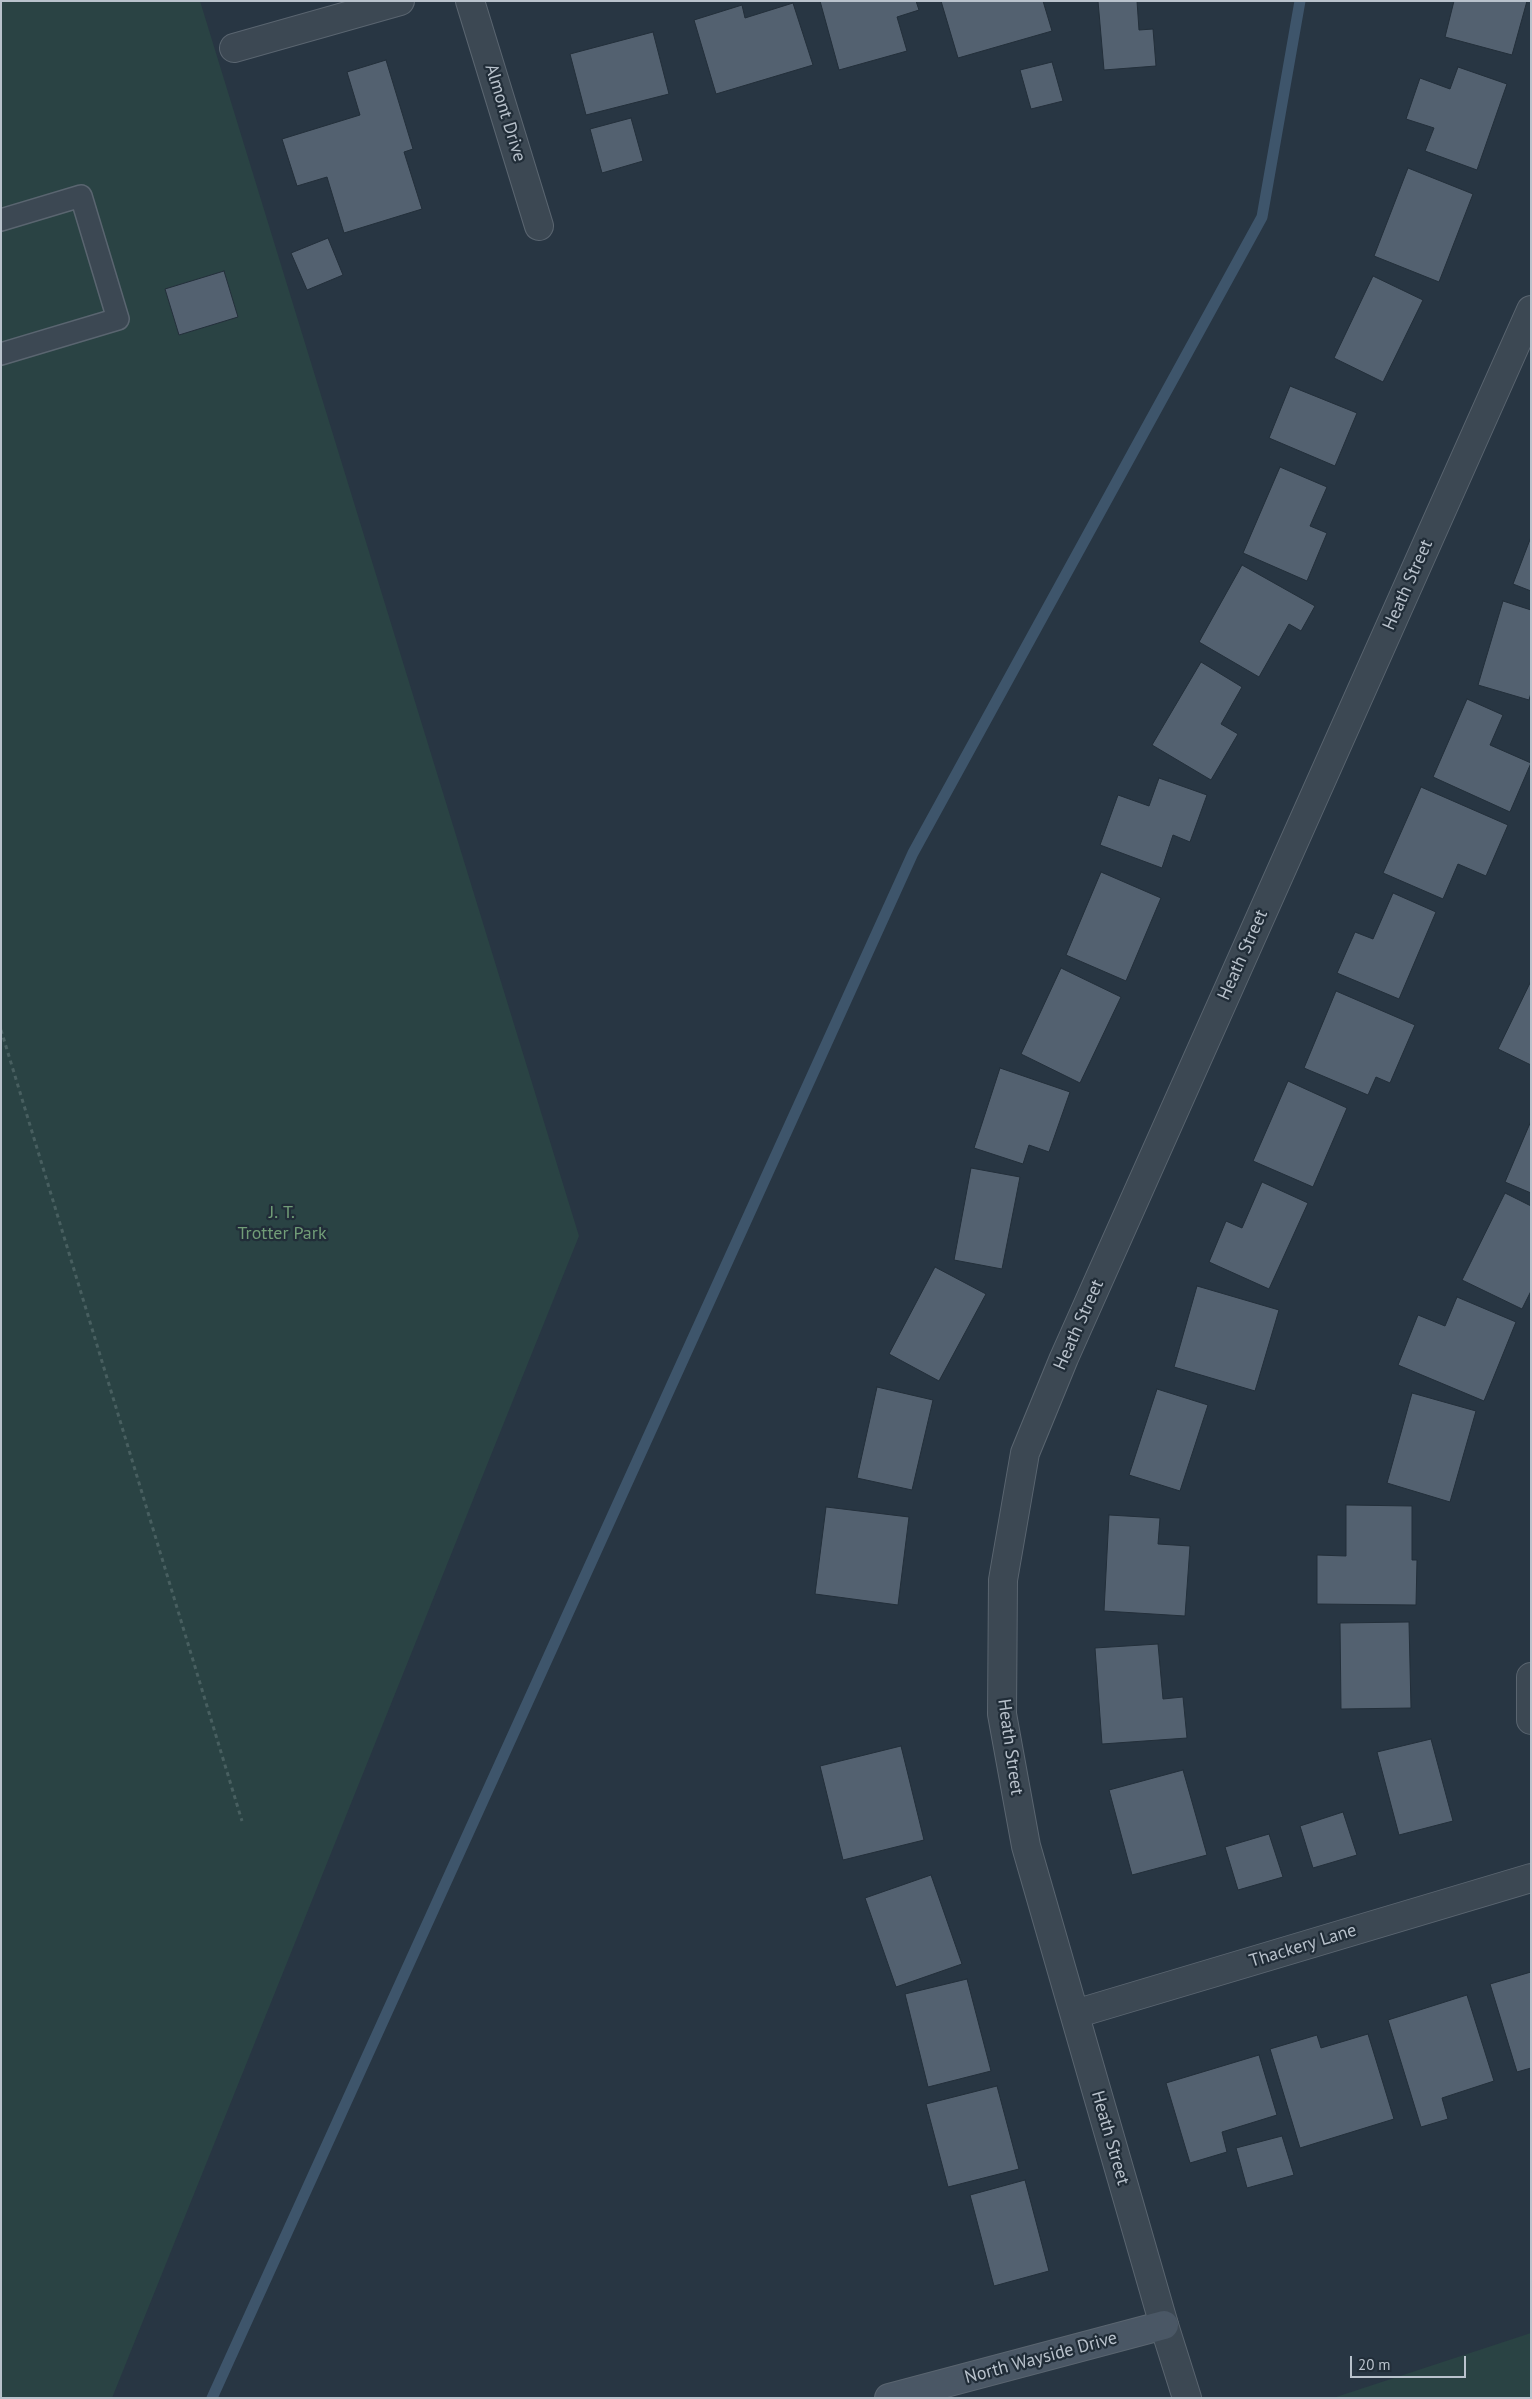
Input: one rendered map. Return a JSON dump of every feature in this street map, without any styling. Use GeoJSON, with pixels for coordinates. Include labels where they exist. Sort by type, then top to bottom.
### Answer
{"type":"FeatureCollection","features":[{"type":"Feature","properties":{"kind":"street"},"geometry":{"type":"LineString","coordinates":[[234,48],[400,1]]}},
{"type":"Feature","properties":{"kind":"street","name":"Almont Drive"},"geometry":{"type":"LineString","coordinates":[[470,1],[539,226]]}},
{"type":"Feature","properties":{"kind":"street","name":"Heath Street"},"geometry":{"type":"LineString","coordinates":[[1187,2398],[1164,2325],[1026,1846],[1002,1714],[1003,1580],[1025,1454],[1068,1349],[1531,310]]}},
{"type":"Feature","properties":{"kind":"street"},"geometry":{"type":"LineString","coordinates":[[1531,1677],[1531,1720]]}},
{"type":"Feature","properties":{"kind":"street","name":"Thackery Lane"},"geometry":{"type":"LineString","coordinates":[[1075,2014],[1531,1878]]}},
{"type":"Feature","properties":{"kind":"street","name":"North Wayside Drive"},"geometry":{"type":"LineString","coordinates":[[890,2398],[1164,2325]]}},
{"type":"Feature","properties":{"kind":"lane"},"geometry":{"type":"LineString","coordinates":[[1,220],[81,196],[118,319],[1,354]]}},
{"type":"Feature","properties":{"kind":"path"},"geometry":{"type":"LineString","coordinates":[[1,1030],[242,1821]]}},
{"type":"Feature","properties":{"kind":"green space","name":"J. T. Trotter Park"},"geometry":{"type":"Polygon","coordinates":[[[1,1],[200,1],[579,1236],[112,2398],[1,2398],[1,1]]]}},
{"type":"Feature","properties":{"kind":"green space"},"geometry":{"type":"Polygon","coordinates":[[[1531,2333],[1531,2398],[1333,2398],[1531,2333]]]}},
{"type":"Feature","properties":{"kind":"building"},"geometry":{"type":"Polygon","coordinates":[[[820,1],[916,1],[919,10],[897,17],[907,51],[839,70],[820,1]]]}},
{"type":"Feature","properties":{"kind":"building"},"geometry":{"type":"Polygon","coordinates":[[[941,1],[1043,1],[1052,31],[958,58],[941,1]]]}},
{"type":"Feature","properties":{"kind":"building"},"geometry":{"type":"Polygon","coordinates":[[[1098,1],[1137,1],[1139,30],[1153,29],[1156,66],[1104,70],[1098,1]]]}},
{"type":"Feature","properties":{"kind":"building"},"geometry":{"type":"Polygon","coordinates":[[[1454,1],[1527,1],[1512,55],[1445,37],[1454,1]]]}},
{"type":"Feature","properties":{"kind":"building"},"geometry":{"type":"Polygon","coordinates":[[[793,3],[813,65],[716,94],[694,20],[742,5],[745,18],[793,3]]]}},
{"type":"Feature","properties":{"kind":"building"},"geometry":{"type":"Polygon","coordinates":[[[653,32],[669,94],[586,115],[570,54],[653,32]]]}},
{"type":"Feature","properties":{"kind":"building"},"geometry":{"type":"Polygon","coordinates":[[[386,60],[413,149],[404,152],[422,209],[344,233],[327,177],[297,186],[282,139],[360,115],[347,72],[386,60]]]}},
{"type":"Feature","properties":{"kind":"building"},"geometry":{"type":"Polygon","coordinates":[[[1052,62],[1063,101],[1031,109],[1020,70],[1052,62]]]}},
{"type":"Feature","properties":{"kind":"building"},"geometry":{"type":"Polygon","coordinates":[[[1458,67],[1507,84],[1477,170],[1425,151],[1434,128],[1406,119],[1420,78],[1450,89],[1458,67]]]}},
{"type":"Feature","properties":{"kind":"building"},"geometry":{"type":"Polygon","coordinates":[[[631,118],[643,161],[602,173],[590,129],[631,118]]]}},
{"type":"Feature","properties":{"kind":"building"},"geometry":{"type":"Polygon","coordinates":[[[1408,168],[1473,194],[1439,282],[1374,256],[1408,168]]]}},
{"type":"Feature","properties":{"kind":"building"},"geometry":{"type":"Polygon","coordinates":[[[328,238],[343,275],[307,290],[291,253],[328,238]]]}},
{"type":"Feature","properties":{"kind":"building"},"geometry":{"type":"Polygon","coordinates":[[[224,271],[238,317],[179,335],[165,289],[224,271]]]}},
{"type":"Feature","properties":{"kind":"building"},"geometry":{"type":"Polygon","coordinates":[[[1373,276],[1423,300],[1383,382],[1334,358],[1373,276]]]}},
{"type":"Feature","properties":{"kind":"building"},"geometry":{"type":"Polygon","coordinates":[[[1290,386],[1357,413],[1335,466],[1269,438],[1290,386]]]}},
{"type":"Feature","properties":{"kind":"building"},"geometry":{"type":"Polygon","coordinates":[[[1280,467],[1327,487],[1310,526],[1327,533],[1307,581],[1243,553],[1280,467]]]}},
{"type":"Feature","properties":{"kind":"building"},"geometry":{"type":"Polygon","coordinates":[[[1531,537],[1531,591],[1513,584],[1531,537]]]}},
{"type":"Feature","properties":{"kind":"building"},"geometry":{"type":"Polygon","coordinates":[[[1242,565],[1315,606],[1301,631],[1289,624],[1259,677],[1199,642],[1242,565]]]}},
{"type":"Feature","properties":{"kind":"building"},"geometry":{"type":"Polygon","coordinates":[[[1503,601],[1531,610],[1531,693],[1529,700],[1478,685],[1503,601]]]}},
{"type":"Feature","properties":{"kind":"building"},"geometry":{"type":"Polygon","coordinates":[[[1201,662],[1242,687],[1221,724],[1238,734],[1211,780],[1152,745],[1201,662]]]}},
{"type":"Feature","properties":{"kind":"building"},"geometry":{"type":"Polygon","coordinates":[[[1467,699],[1503,715],[1490,745],[1531,763],[1510,812],[1433,777],[1467,699]]]}},
{"type":"Feature","properties":{"kind":"building"},"geometry":{"type":"Polygon","coordinates":[[[1159,778],[1207,795],[1190,842],[1173,835],[1162,868],[1100,845],[1118,795],[1149,806],[1159,778]]]}},
{"type":"Feature","properties":{"kind":"building"},"geometry":{"type":"Polygon","coordinates":[[[1421,787],[1508,825],[1486,876],[1458,864],[1443,899],[1383,873],[1421,787]]]}},
{"type":"Feature","properties":{"kind":"building"},"geometry":{"type":"Polygon","coordinates":[[[1101,872],[1161,898],[1126,981],[1066,955],[1101,872]]]}},
{"type":"Feature","properties":{"kind":"building"},"geometry":{"type":"Polygon","coordinates":[[[1393,893],[1436,912],[1399,999],[1337,973],[1355,932],[1373,939],[1393,893]]]}},
{"type":"Feature","properties":{"kind":"building"},"geometry":{"type":"Polygon","coordinates":[[[1061,968],[1121,997],[1080,1083],[1021,1054],[1061,968]]]}},
{"type":"Feature","properties":{"kind":"building"},"geometry":{"type":"Polygon","coordinates":[[[1531,981],[1531,1065],[1498,1049],[1531,981]]]}},
{"type":"Feature","properties":{"kind":"building"},"geometry":{"type":"Polygon","coordinates":[[[1336,991],[1415,1025],[1390,1083],[1376,1077],[1368,1095],[1304,1068],[1336,991]]]}},
{"type":"Feature","properties":{"kind":"building"},"geometry":{"type":"Polygon","coordinates":[[[1000,1068],[1070,1092],[1049,1152],[1029,1145],[1023,1164],[974,1148],[1000,1068]]]}},
{"type":"Feature","properties":{"kind":"building"},"geometry":{"type":"Polygon","coordinates":[[[1288,1081],[1347,1108],[1313,1187],[1253,1161],[1288,1081]]]}},
{"type":"Feature","properties":{"kind":"building"},"geometry":{"type":"Polygon","coordinates":[[[1531,1121],[1531,1193],[1505,1182],[1531,1121]]]}},
{"type":"Feature","properties":{"kind":"building"},"geometry":{"type":"Polygon","coordinates":[[[971,1168],[1020,1177],[1002,1269],[954,1260],[971,1168]]]}},
{"type":"Feature","properties":{"kind":"building"},"geometry":{"type":"Polygon","coordinates":[[[1262,1182],[1308,1203],[1269,1289],[1209,1262],[1226,1221],[1242,1228],[1262,1182]]]}},
{"type":"Feature","properties":{"kind":"building"},"geometry":{"type":"Polygon","coordinates":[[[1505,1193],[1531,1206],[1531,1291],[1522,1309],[1462,1280],[1505,1193]]]}},
{"type":"Feature","properties":{"kind":"building"},"geometry":{"type":"Polygon","coordinates":[[[935,1267],[986,1294],[939,1381],[889,1354],[935,1267]]]}},
{"type":"Feature","properties":{"kind":"building"},"geometry":{"type":"Polygon","coordinates":[[[1197,1286],[1279,1310],[1255,1391],[1174,1367],[1197,1286]]]}},
{"type":"Feature","properties":{"kind":"building"},"geometry":{"type":"Polygon","coordinates":[[[1457,1297],[1516,1322],[1484,1401],[1398,1365],[1418,1315],[1445,1326],[1457,1297]]]}},
{"type":"Feature","properties":{"kind":"building"},"geometry":{"type":"Polygon","coordinates":[[[877,1387],[933,1400],[912,1490],[857,1478],[877,1387]]]}},
{"type":"Feature","properties":{"kind":"building"},"geometry":{"type":"Polygon","coordinates":[[[1157,1389],[1208,1405],[1180,1491],[1129,1475],[1157,1389]]]}},
{"type":"Feature","properties":{"kind":"building"},"geometry":{"type":"Polygon","coordinates":[[[1412,1393],[1476,1411],[1450,1502],[1387,1483],[1412,1393]]]}},
{"type":"Feature","properties":{"kind":"building"},"geometry":{"type":"Polygon","coordinates":[[[1346,1505],[1412,1506],[1412,1560],[1417,1560],[1416,1605],[1317,1604],[1317,1555],[1346,1556],[1346,1505]]]}},
{"type":"Feature","properties":{"kind":"building"},"geometry":{"type":"Polygon","coordinates":[[[826,1507],[909,1517],[898,1605],[815,1594],[826,1507]]]}},
{"type":"Feature","properties":{"kind":"building"},"geometry":{"type":"Polygon","coordinates":[[[1109,1515],[1160,1518],[1158,1544],[1190,1546],[1185,1616],[1104,1611],[1109,1515]]]}},
{"type":"Feature","properties":{"kind":"building"},"geometry":{"type":"Polygon","coordinates":[[[1409,1622],[1411,1708],[1341,1709],[1340,1623],[1409,1622]]]}},
{"type":"Feature","properties":{"kind":"building"},"geometry":{"type":"Polygon","coordinates":[[[1158,1644],[1163,1699],[1183,1697],[1187,1738],[1102,1744],[1095,1648],[1158,1644]]]}},
{"type":"Feature","properties":{"kind":"building"},"geometry":{"type":"Polygon","coordinates":[[[1431,1739],[1453,1821],[1399,1835],[1377,1752],[1431,1739]]]}},
{"type":"Feature","properties":{"kind":"building"},"geometry":{"type":"Polygon","coordinates":[[[901,1746],[924,1840],[843,1860],[820,1766],[901,1746]]]}},
{"type":"Feature","properties":{"kind":"building"},"geometry":{"type":"Polygon","coordinates":[[[1183,1770],[1207,1855],[1132,1875],[1109,1790],[1183,1770]]]}},
{"type":"Feature","properties":{"kind":"building"},"geometry":{"type":"Polygon","coordinates":[[[1343,1812],[1357,1855],[1313,1868],[1300,1826],[1343,1812]]]}},
{"type":"Feature","properties":{"kind":"building"},"geometry":{"type":"Polygon","coordinates":[[[1269,1834],[1283,1877],[1238,1890],[1225,1847],[1269,1834]]]}},
{"type":"Feature","properties":{"kind":"building"},"geometry":{"type":"Polygon","coordinates":[[[931,1875],[962,1964],[896,1987],[865,1898],[931,1875]]]}},
{"type":"Feature","properties":{"kind":"building"},"geometry":{"type":"Polygon","coordinates":[[[1531,1972],[1531,2068],[1517,2072],[1490,1984],[1531,1972]]]}},
{"type":"Feature","properties":{"kind":"building"},"geometry":{"type":"Polygon","coordinates":[[[967,1979],[991,2071],[928,2087],[905,1994],[967,1979]]]}},
{"type":"Feature","properties":{"kind":"building"},"geometry":{"type":"Polygon","coordinates":[[[1467,1995],[1494,2081],[1442,2098],[1448,2119],[1421,2127],[1388,2020],[1467,1995]]]}},
{"type":"Feature","properties":{"kind":"building"},"geometry":{"type":"Polygon","coordinates":[[[1368,2034],[1394,2119],[1300,2148],[1270,2049],[1317,2035],[1321,2048],[1368,2034]]]}},
{"type":"Feature","properties":{"kind":"building"},"geometry":{"type":"Polygon","coordinates":[[[1259,2055],[1277,2115],[1222,2132],[1227,2152],[1190,2163],[1166,2083],[1259,2055]]]}},
{"type":"Feature","properties":{"kind":"building"},"geometry":{"type":"Polygon","coordinates":[[[997,2086],[1019,2169],[948,2187],[926,2104],[997,2086]]]}},
{"type":"Feature","properties":{"kind":"building"},"geometry":{"type":"Polygon","coordinates":[[[1282,2136],[1294,2175],[1247,2188],[1236,2148],[1282,2136]]]}},
{"type":"Feature","properties":{"kind":"building"},"geometry":{"type":"Polygon","coordinates":[[[1025,2180],[1049,2271],[994,2286],[970,2195],[1025,2180]]]}},
{"type":"Feature","properties":{"kind":"waterway"},"geometry":{"type":"LineString","coordinates":[[212,2398],[913,853],[1262,217],[1300,1]]}}]}
